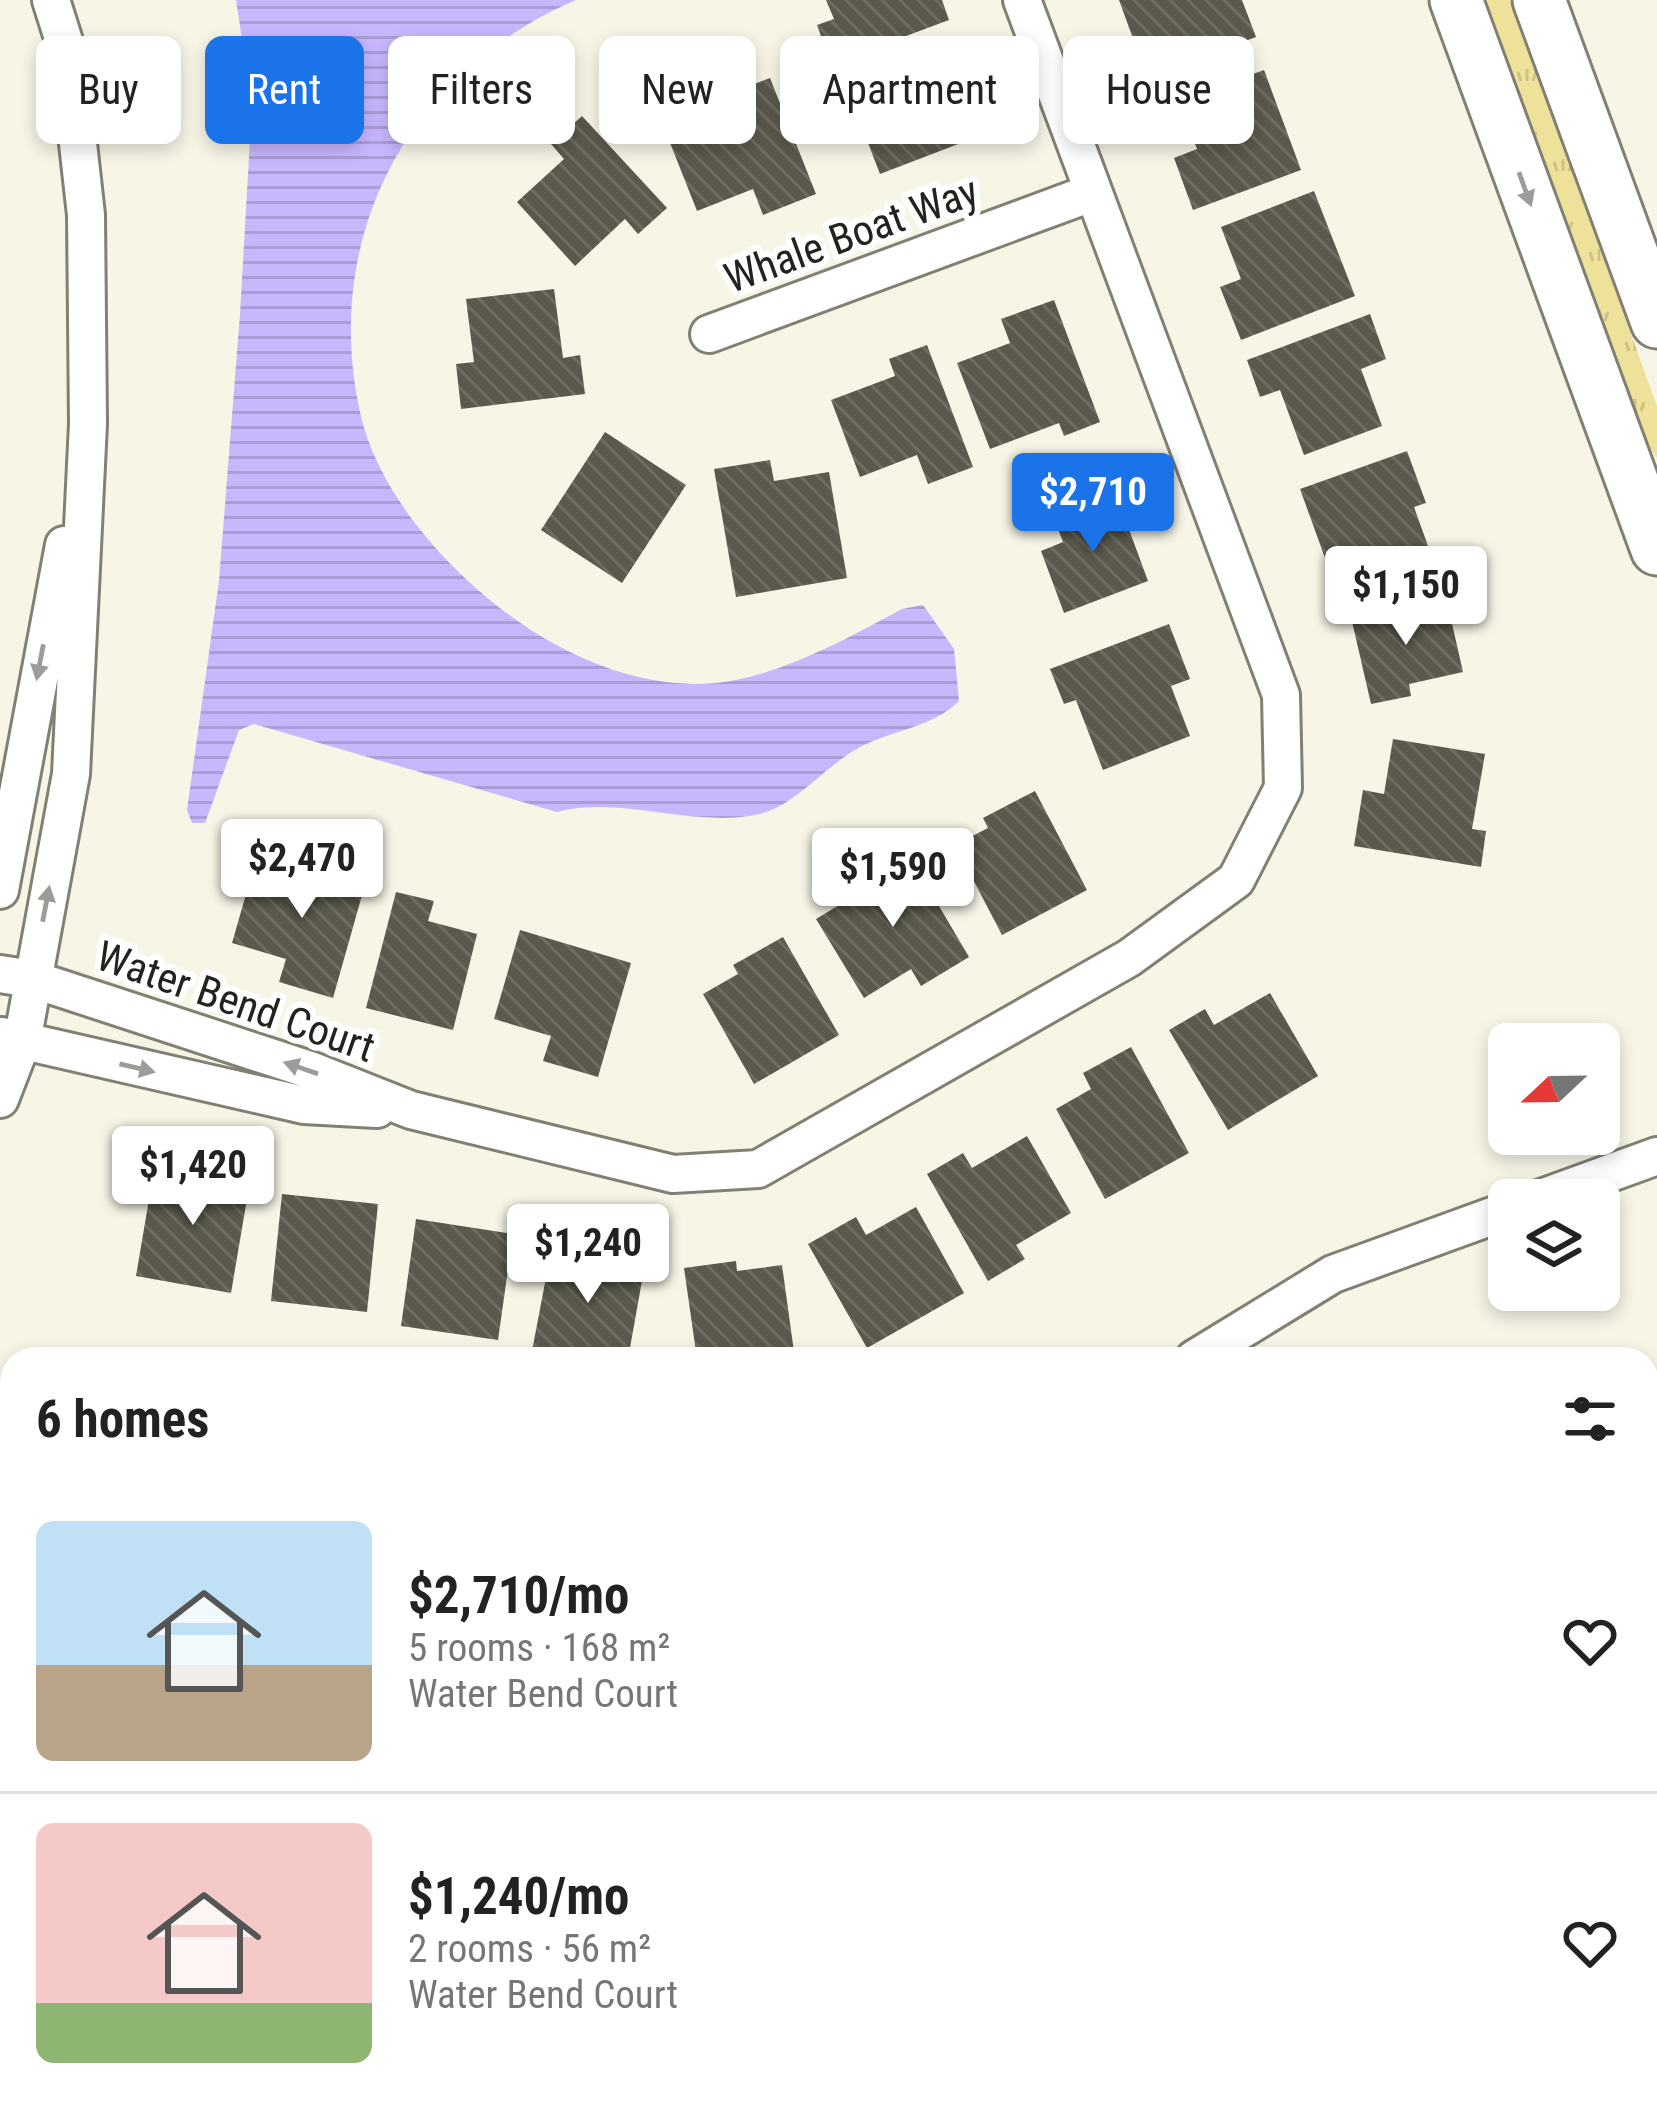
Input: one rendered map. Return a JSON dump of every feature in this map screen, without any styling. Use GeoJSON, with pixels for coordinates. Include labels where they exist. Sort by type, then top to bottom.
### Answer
{"type":"FeatureCollection","features":[{"type":"Feature","properties":{"kind":"street"},"geometry":{"type":"LineString","coordinates":[[0,1099],[16,977],[71,774],[88,424],[86,215],[68,54],[51,0]]}},
{"type":"Feature","properties":{"kind":"street","name":"Water Bend Court"},"geometry":{"type":"LineString","coordinates":[[16,977],[310,1070],[410,1111],[673,1174],[758,1169],[1129,958],[1236,880],[1282,788],[1281,695],[1022,0]]}},
{"type":"Feature","properties":{"kind":"street"},"geometry":{"type":"LineString","coordinates":[[1456,0],[1657,549]]}},
{"type":"Feature","properties":{"kind":"street"},"geometry":{"type":"LineString","coordinates":[[1539,0],[1657,322]]}},
{"type":"Feature","properties":{"kind":"street","name":"Whale Boat Way"},"geometry":{"type":"LineString","coordinates":[[709,334],[1091,193]]}},
{"type":"Feature","properties":{"kind":"street"},"geometry":{"type":"LineString","coordinates":[[0,890],[88,424]]}},
{"type":"Feature","properties":{"kind":"street","name":"Water Bend Court"},"geometry":{"type":"LineString","coordinates":[[11,1039],[304,1105],[410,1111]]}},
{"type":"Feature","properties":{"kind":"street"},"geometry":{"type":"LineString","coordinates":[[1594,1179],[1657,1156]]}},
{"type":"Feature","properties":{"kind":"street"},"geometry":{"type":"LineString","coordinates":[[1214,1347],[1333,1274],[1488,1218]]}},
{"type":"Feature","properties":{"kind":"green space"},"geometry":{"type":"Polygon","coordinates":[[[1486,0],[1510,0],[1657,406],[1657,458],[1643,437],[1486,0]]]}},
{"type":"Feature","properties":{"kind":"shaded area"},"geometry":{"type":"Polygon","coordinates":[[[236,0],[576,0],[510,36],[388,36],[388,144],[405,144],[367,222],[354,283],[351,346],[360,412],[383,474],[422,532],[471,583],[545,639],[596,664],[651,680],[708,684],[736,680],[779,668],[902,609],[923,605],[954,649],[959,701],[925,722],[860,747],[773,809],[735,818],[608,807],[557,812],[254,724],[239,730],[205,823],[192,823],[187,810],[219,581],[250,144],[364,144],[364,36],[242,36],[236,0]]]}},
{"type":"Feature","properties":{"kind":"building"},"geometry":{"type":"Polygon","coordinates":[[[826,0],[942,0],[949,20],[906,36],[821,36],[817,25],[834,19],[826,0]]]}},
{"type":"Feature","properties":{"kind":"building"},"geometry":{"type":"Polygon","coordinates":[[[1119,0],[1242,0],[1256,37],[1254,36],[1132,36],[1119,0]]]}},
{"type":"Feature","properties":{"kind":"building"},"geometry":{"type":"Polygon","coordinates":[[[1264,70],[1301,170],[1193,210],[1174,158],[1197,149],[1195,144],[1254,144],[1254,74],[1264,70]]]}},
{"type":"Feature","properties":{"kind":"building"},"geometry":{"type":"Polygon","coordinates":[[[770,78],[780,103],[780,144],[796,144],[816,194],[763,215],[753,189],[697,211],[670,144],[756,144],[756,83],[770,78]]]}},
{"type":"Feature","properties":{"kind":"building"},"geometry":{"type":"Polygon","coordinates":[[[582,116],[599,134],[599,144],[608,144],[667,208],[638,234],[625,219],[575,266],[517,202],[564,159],[551,144],[575,144],[575,122],[582,116]]]}},
{"type":"Feature","properties":{"kind":"building"},"geometry":{"type":"Polygon","coordinates":[[[868,144],[958,144],[880,174],[868,144]]]}},
{"type":"Feature","properties":{"kind":"building"},"geometry":{"type":"Polygon","coordinates":[[[1314,191],[1355,296],[1241,340],[1220,287],[1241,279],[1221,227],[1314,191]]]}},
{"type":"Feature","properties":{"kind":"building"},"geometry":{"type":"Polygon","coordinates":[[[554,289],[563,358],[580,355],[585,394],[461,409],[456,364],[474,362],[466,299],[554,289]]]}},
{"type":"Feature","properties":{"kind":"building"},"geometry":{"type":"Polygon","coordinates":[[[1054,300],[1100,422],[1064,436],[1059,423],[990,449],[957,363],[1010,343],[1001,319],[1054,300]]]}},
{"type":"Feature","properties":{"kind":"building"},"geometry":{"type":"Polygon","coordinates":[[[1370,314],[1386,359],[1361,369],[1382,426],[1304,455],[1280,390],[1260,397],[1247,360],[1370,314]]]}},
{"type":"Feature","properties":{"kind":"building"},"geometry":{"type":"Polygon","coordinates":[[[927,345],[973,467],[928,484],[917,455],[860,477],[831,400],[895,376],[889,359],[927,345]]]}},
{"type":"Feature","properties":{"kind":"building"},"geometry":{"type":"Polygon","coordinates":[[[605,432],[686,485],[622,583],[541,530],[605,432]]]}},
{"type":"Feature","properties":{"kind":"building"},"geometry":{"type":"Polygon","coordinates":[[[1407,451],[1426,503],[1414,507],[1428,546],[1333,580],[1300,489],[1407,451]]]}},
{"type":"Feature","properties":{"kind":"building"},"geometry":{"type":"Polygon","coordinates":[[[770,460],[774,481],[829,472],[847,578],[736,597],[714,469],[770,460]]]}},
{"type":"Feature","properties":{"kind":"building"},"geometry":{"type":"Polygon","coordinates":[[[1116,494],[1148,581],[1064,613],[1041,551],[1063,542],[1054,518],[1116,494]]]}},
{"type":"Feature","properties":{"kind":"building"},"geometry":{"type":"Polygon","coordinates":[[[1446,597],[1463,672],[1409,684],[1411,696],[1371,704],[1351,617],[1446,597]]]}},
{"type":"Feature","properties":{"kind":"building"},"geometry":{"type":"Polygon","coordinates":[[[1169,624],[1190,679],[1171,686],[1190,736],[1103,770],[1076,700],[1064,704],[1050,669],[1169,624]]]}},
{"type":"Feature","properties":{"kind":"building"},"geometry":{"type":"Polygon","coordinates":[[[1393,739],[1485,754],[1472,829],[1486,831],[1481,867],[1354,846],[1363,790],[1384,794],[1393,739]]]}},
{"type":"Feature","properties":{"kind":"building"},"geometry":{"type":"Polygon","coordinates":[[[1035,791],[1087,890],[1002,935],[955,845],[988,828],[983,818],[1035,791]]]}},
{"type":"Feature","properties":{"kind":"building"},"geometry":{"type":"Polygon","coordinates":[[[906,850],[969,957],[921,986],[911,969],[864,998],[816,919],[879,881],[872,870],[906,850]]]}},
{"type":"Feature","properties":{"kind":"building"},"geometry":{"type":"Polygon","coordinates":[[[257,856],[328,876],[331,864],[368,874],[333,998],[279,982],[286,959],[232,943],[257,856]]]}},
{"type":"Feature","properties":{"kind":"building"},"geometry":{"type":"Polygon","coordinates":[[[396,892],[434,901],[428,921],[477,934],[453,1030],[366,1008],[396,892]]]}},
{"type":"Feature","properties":{"kind":"building"},"geometry":{"type":"Polygon","coordinates":[[[520,930],[631,963],[598,1077],[543,1061],[551,1036],[494,1019],[520,930]]]}},
{"type":"Feature","properties":{"kind":"building"},"geometry":{"type":"Polygon","coordinates":[[[783,937],[839,1035],[754,1084],[703,994],[738,974],[733,965],[783,937]]]}},
{"type":"Feature","properties":{"kind":"building"},"geometry":{"type":"Polygon","coordinates":[[[1270,993],[1318,1076],[1228,1130],[1169,1030],[1205,1009],[1214,1025],[1270,993]]]}},
{"type":"Feature","properties":{"kind":"building"},"geometry":{"type":"Polygon","coordinates":[[[1131,1047],[1189,1153],[1105,1199],[1056,1109],[1091,1089],[1083,1073],[1131,1047]]]}},
{"type":"Feature","properties":{"kind":"building"},"geometry":{"type":"Polygon","coordinates":[[[1027,1136],[1071,1213],[1016,1245],[1025,1259],[988,1281],[927,1174],[963,1153],[972,1168],[1027,1136]]]}},
{"type":"Feature","properties":{"kind":"building"},"geometry":{"type":"Polygon","coordinates":[[[155,1164],[250,1181],[231,1293],[136,1276],[155,1164]]]}},
{"type":"Feature","properties":{"kind":"building"},"geometry":{"type":"Polygon","coordinates":[[[282,1194],[378,1204],[367,1312],[271,1301],[282,1194]]]}},
{"type":"Feature","properties":{"kind":"building"},"geometry":{"type":"Polygon","coordinates":[[[916,1207],[964,1293],[866,1347],[808,1244],[856,1217],[866,1235],[916,1207]]]}},
{"type":"Feature","properties":{"kind":"building"},"geometry":{"type":"Polygon","coordinates":[[[416,1219],[513,1234],[498,1340],[401,1326],[416,1219]]]}},
{"type":"Feature","properties":{"kind":"building"},"geometry":{"type":"Polygon","coordinates":[[[552,1246],[645,1264],[630,1347],[533,1347],[552,1246]]]}},
{"type":"Feature","properties":{"kind":"building"},"geometry":{"type":"Polygon","coordinates":[[[736,1261],[737,1271],[782,1265],[793,1347],[695,1347],[684,1268],[736,1261]]]}}]}
